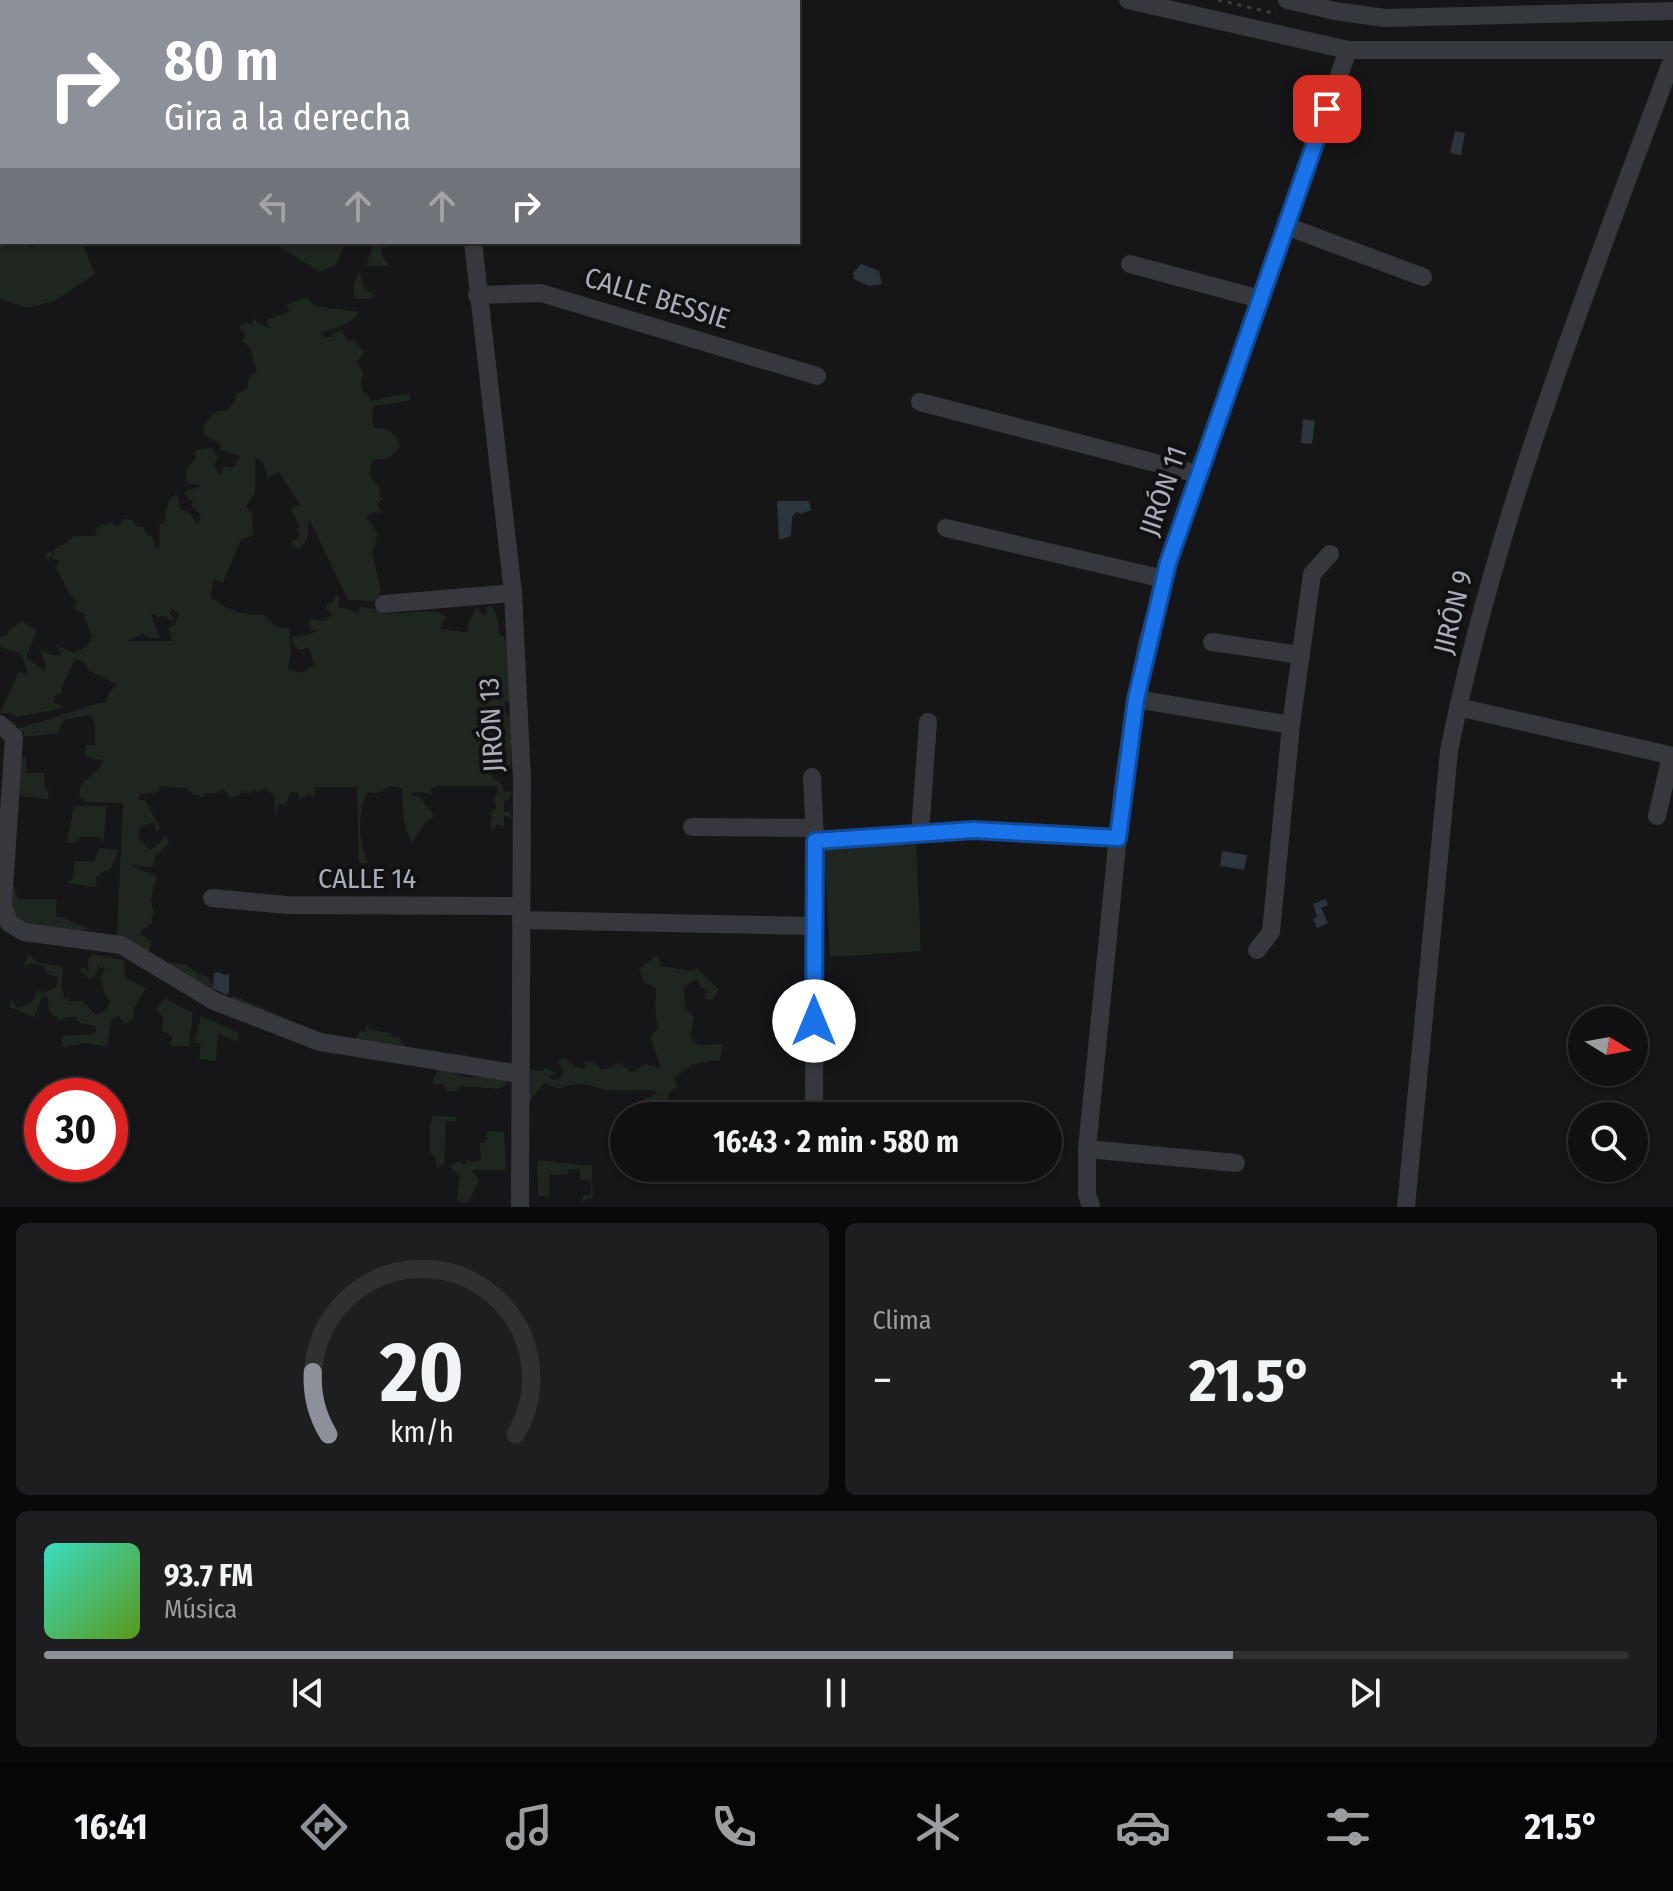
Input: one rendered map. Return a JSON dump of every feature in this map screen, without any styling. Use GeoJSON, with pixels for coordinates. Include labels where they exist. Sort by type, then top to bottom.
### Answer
{"type":"FeatureCollection","features":[{"type":"Feature","properties":{"kind":"street"},"geometry":{"type":"LineString","coordinates":[[1128,0],[1348,50],[1673,50]]}},
{"type":"Feature","properties":{"kind":"street"},"geometry":{"type":"LineString","coordinates":[[1287,0],[1385,18],[1673,11]]}},
{"type":"Feature","properties":{"kind":"street","name":"JIRÓN 11"},"geometry":{"type":"LineString","coordinates":[[1091,1207],[1087,1194],[1087,1149],[1118,838],[1136,699],[1164,579],[1198,474],[1348,50]]}},
{"type":"Feature","properties":{"kind":"street","name":"JIRÓN 9"},"geometry":{"type":"LineString","coordinates":[[1406,1207],[1449,751],[1458,707],[1498,549],[1568,343],[1673,57]]}},
{"type":"Feature","properties":{"kind":"street"},"geometry":{"type":"LineString","coordinates":[[1286,226],[1423,277]]}},
{"type":"Feature","properties":{"kind":"street","name":"JIRÓN 13"},"geometry":{"type":"LineString","coordinates":[[473,244],[513,593],[522,780],[520,1207]]}},
{"type":"Feature","properties":{"kind":"street"},"geometry":{"type":"LineString","coordinates":[[1130,264],[1260,299]]}},
{"type":"Feature","properties":{"kind":"street","name":"CALLE BESSIE"},"geometry":{"type":"LineString","coordinates":[[477,295],[541,293],[817,376]]}},
{"type":"Feature","properties":{"kind":"street"},"geometry":{"type":"LineString","coordinates":[[920,402],[1198,474]]}},
{"type":"Feature","properties":{"kind":"street"},"geometry":{"type":"LineString","coordinates":[[946,528],[1164,579]]}},
{"type":"Feature","properties":{"kind":"street"},"geometry":{"type":"LineString","coordinates":[[1257,950],[1271,932],[1291,725],[1312,574],[1330,554]]}},
{"type":"Feature","properties":{"kind":"street"},"geometry":{"type":"LineString","coordinates":[[384,604],[513,593]]}},
{"type":"Feature","properties":{"kind":"street"},"geometry":{"type":"LineString","coordinates":[[1212,642],[1301,655]]}},
{"type":"Feature","properties":{"kind":"street"},"geometry":{"type":"LineString","coordinates":[[1136,699],[1291,725]]}},
{"type":"Feature","properties":{"kind":"street"},"geometry":{"type":"LineString","coordinates":[[1458,707],[1672,756],[1657,816]]}},
{"type":"Feature","properties":{"kind":"street"},"geometry":{"type":"LineString","coordinates":[[920,833],[928,722]]}},
{"type":"Feature","properties":{"kind":"street"},"geometry":{"type":"LineString","coordinates":[[0,724],[14,737],[3,904],[9,923],[24,932],[121,945],[214,1001],[320,1042],[520,1074]]}},
{"type":"Feature","properties":{"kind":"street"},"geometry":{"type":"LineString","coordinates":[[812,777],[814,1102]]}},
{"type":"Feature","properties":{"kind":"street"},"geometry":{"type":"LineString","coordinates":[[692,827],[814,834],[973,830],[1118,838]]}},
{"type":"Feature","properties":{"kind":"street","name":"CALLE 14"},"geometry":{"type":"LineString","coordinates":[[212,898],[287,905],[814,926]]}},
{"type":"Feature","properties":{"kind":"street"},"geometry":{"type":"LineString","coordinates":[[1087,1149],[1236,1163]]}},
{"type":"Feature","properties":{"kind":"shaded area"},"geometry":{"type":"Polygon","coordinates":[[[1455,131],[1465,133],[1461,155],[1450,153],[1455,131]]]}},
{"type":"Feature","properties":{"kind":"shaded area"},"geometry":{"type":"Polygon","coordinates":[[[0,244],[30,247],[83,244],[95,274],[54,301],[28,308],[0,299],[0,244]]]}},
{"type":"Feature","properties":{"kind":"shaded area"},"geometry":{"type":"Polygon","coordinates":[[[275,244],[345,244],[336,265],[320,272],[275,244]]]}},
{"type":"Feature","properties":{"kind":"shaded area"},"geometry":{"type":"Polygon","coordinates":[[[371,244],[399,244],[382,247],[381,254],[389,266],[366,266],[371,244]]]}},
{"type":"Feature","properties":{"kind":"shaded area"},"geometry":{"type":"Polygon","coordinates":[[[861,264],[879,271],[882,284],[869,286],[854,279],[853,273],[861,264]]]}},
{"type":"Feature","properties":{"kind":"shaded area"},"geometry":{"type":"Polygon","coordinates":[[[360,272],[365,291],[374,293],[373,298],[355,299],[354,285],[360,272]]]}},
{"type":"Feature","properties":{"kind":"shaded area"},"geometry":{"type":"Polygon","coordinates":[[[307,297],[315,306],[359,312],[347,323],[320,333],[323,337],[331,337],[333,333],[342,331],[347,340],[354,341],[364,351],[357,363],[363,371],[363,392],[368,394],[371,401],[410,395],[409,401],[374,406],[374,428],[390,431],[400,445],[389,457],[373,458],[369,475],[384,499],[377,504],[382,514],[373,512],[366,516],[378,534],[372,552],[381,591],[376,601],[348,600],[309,519],[307,539],[300,548],[293,547],[292,542],[300,536],[296,529],[300,526],[291,511],[296,505],[301,506],[279,472],[267,478],[264,463],[255,458],[255,493],[246,506],[252,515],[253,536],[241,539],[223,583],[214,579],[210,597],[235,611],[263,614],[277,627],[289,628],[291,652],[288,669],[301,673],[314,665],[309,648],[300,650],[293,644],[292,636],[318,631],[311,630],[310,619],[325,621],[332,614],[327,610],[327,604],[339,595],[338,607],[357,613],[360,607],[377,609],[384,614],[435,611],[448,618],[442,621],[441,629],[465,632],[470,630],[467,627],[476,607],[482,614],[487,614],[486,607],[492,605],[498,620],[499,635],[505,637],[511,660],[514,698],[509,703],[504,701],[506,714],[513,719],[511,768],[507,774],[499,774],[497,767],[492,766],[491,776],[503,785],[504,794],[510,792],[511,796],[504,800],[504,812],[510,811],[512,819],[504,815],[504,826],[498,824],[493,830],[490,827],[492,810],[496,809],[494,798],[498,792],[497,786],[436,786],[430,788],[432,795],[419,792],[410,795],[420,797],[434,816],[424,824],[412,843],[405,823],[402,788],[390,786],[380,793],[367,792],[360,828],[362,846],[369,863],[359,863],[357,787],[315,787],[314,798],[309,794],[299,800],[297,793],[291,792],[285,806],[279,803],[276,817],[274,795],[264,788],[258,793],[253,790],[250,794],[242,789],[240,794],[231,798],[223,789],[217,793],[206,793],[203,797],[187,788],[159,786],[159,792],[140,794],[138,800],[145,800],[160,829],[156,832],[154,821],[139,829],[139,839],[150,850],[166,836],[169,844],[155,856],[153,867],[132,866],[157,876],[151,900],[153,922],[140,934],[151,941],[149,955],[111,938],[117,935],[123,803],[85,802],[84,798],[79,797],[81,784],[100,768],[102,760],[86,757],[86,745],[95,745],[95,724],[90,715],[63,720],[59,734],[25,736],[23,731],[17,737],[5,720],[14,722],[17,729],[106,703],[108,694],[117,684],[88,670],[86,664],[76,658],[61,695],[56,694],[53,702],[64,708],[16,717],[14,714],[0,713],[19,671],[29,676],[21,653],[0,647],[0,638],[22,621],[37,631],[26,657],[45,672],[46,665],[40,649],[52,655],[61,655],[56,644],[73,653],[87,646],[92,636],[83,613],[74,609],[77,602],[56,568],[59,561],[50,557],[48,563],[45,556],[50,551],[54,556],[54,550],[59,545],[74,536],[97,536],[95,531],[102,524],[107,525],[108,521],[117,527],[124,519],[133,520],[136,526],[144,527],[146,534],[152,536],[155,548],[160,546],[159,525],[166,522],[170,498],[176,491],[181,510],[186,510],[198,524],[201,515],[191,505],[194,502],[186,497],[185,491],[202,486],[187,483],[185,473],[196,457],[195,450],[212,448],[218,457],[214,464],[221,474],[224,466],[233,468],[240,456],[220,450],[221,445],[204,434],[203,426],[215,412],[228,410],[236,394],[247,389],[250,375],[257,373],[250,347],[242,341],[245,335],[239,327],[246,322],[252,325],[254,317],[257,323],[269,328],[266,320],[289,312],[287,305],[307,297]],[[172,608],[170,614],[175,618],[171,621],[164,615],[157,618],[151,614],[160,638],[148,638],[143,634],[127,641],[172,641],[169,628],[176,623],[179,614],[172,608]]]}},
{"type":"Feature","properties":{"kind":"shaded area"},"geometry":{"type":"Polygon","coordinates":[[[1303,419],[1315,421],[1312,444],[1301,443],[1303,419]]]}},
{"type":"Feature","properties":{"kind":"shaded area"},"geometry":{"type":"Polygon","coordinates":[[[777,501],[809,501],[811,510],[801,514],[796,512],[792,517],[791,536],[779,540],[777,501]]]}},
{"type":"Feature","properties":{"kind":"shaded area"},"geometry":{"type":"Polygon","coordinates":[[[20,756],[26,757],[26,773],[44,773],[48,799],[17,796],[20,756]]]}},
{"type":"Feature","properties":{"kind":"shaded area"},"geometry":{"type":"Polygon","coordinates":[[[74,806],[106,806],[104,843],[100,837],[80,837],[77,842],[67,843],[74,806]]]}},
{"type":"Feature","properties":{"kind":"shaded area"},"geometry":{"type":"Polygon","coordinates":[[[916,844],[921,951],[830,957],[824,850],[916,844]]]}},
{"type":"Feature","properties":{"kind":"shaded area"},"geometry":{"type":"Polygon","coordinates":[[[99,848],[119,850],[110,870],[96,878],[97,885],[67,883],[73,878],[74,861],[94,862],[99,848]]]}},
{"type":"Feature","properties":{"kind":"shaded area"},"geometry":{"type":"Polygon","coordinates":[[[1222,851],[1247,855],[1244,870],[1220,866],[1222,851]]]}},
{"type":"Feature","properties":{"kind":"shaded area"},"geometry":{"type":"Polygon","coordinates":[[[14,885],[18,899],[57,899],[56,916],[92,930],[81,930],[75,936],[11,921],[10,889],[14,885]]]}},
{"type":"Feature","properties":{"kind":"shaded area"},"geometry":{"type":"Polygon","coordinates":[[[1326,899],[1328,905],[1321,908],[1328,923],[1317,928],[1313,919],[1317,917],[1313,904],[1326,899]]]}},
{"type":"Feature","properties":{"kind":"shaded area"},"geometry":{"type":"Polygon","coordinates":[[[92,954],[123,960],[126,978],[146,988],[135,1006],[133,1020],[125,1024],[118,1016],[111,1019],[107,1047],[87,1043],[62,1047],[63,1036],[95,1034],[96,1026],[80,1023],[75,1017],[66,1017],[61,1021],[50,1013],[47,997],[42,997],[34,1017],[9,1007],[12,999],[17,1008],[30,1003],[40,990],[42,994],[56,987],[58,977],[46,974],[45,966],[30,963],[24,967],[28,955],[39,963],[61,966],[61,988],[66,1002],[68,994],[69,1001],[82,1001],[96,1015],[106,1010],[110,1001],[100,978],[106,970],[98,966],[96,975],[89,979],[79,969],[90,972],[87,960],[92,954]]]}},
{"type":"Feature","properties":{"kind":"shaded area"},"geometry":{"type":"Polygon","coordinates":[[[657,955],[661,966],[692,971],[696,968],[719,989],[712,1001],[704,998],[707,991],[697,979],[684,987],[685,1008],[694,1017],[690,1037],[698,1045],[723,1044],[720,1060],[693,1064],[674,1078],[677,1086],[669,1093],[667,1101],[672,1102],[645,1102],[644,1099],[658,1094],[655,1090],[609,1090],[580,1084],[560,1089],[544,1083],[528,1104],[530,1070],[547,1068],[555,1073],[548,1077],[560,1079],[564,1070],[558,1062],[563,1057],[575,1067],[585,1069],[585,1061],[595,1063],[600,1069],[610,1068],[619,1062],[632,1073],[645,1064],[661,1068],[650,1036],[658,1029],[656,988],[644,982],[639,969],[657,955]]]}},
{"type":"Feature","properties":{"kind":"shaded area"},"geometry":{"type":"Polygon","coordinates":[[[171,963],[187,965],[199,975],[207,976],[219,996],[229,999],[235,996],[342,1043],[214,998],[167,966],[171,963]]]}},
{"type":"Feature","properties":{"kind":"shaded area"},"geometry":{"type":"Polygon","coordinates":[[[214,973],[229,974],[229,993],[226,995],[213,988],[214,973]]]}},
{"type":"Feature","properties":{"kind":"shaded area"},"geometry":{"type":"Polygon","coordinates":[[[164,998],[193,1013],[189,1046],[171,1046],[172,1036],[162,1031],[163,1016],[156,1010],[164,998]]]}},
{"type":"Feature","properties":{"kind":"shaded area"},"geometry":{"type":"Polygon","coordinates":[[[201,1016],[239,1033],[238,1042],[218,1033],[216,1061],[199,1059],[201,1044],[195,1042],[201,1016]]]}},
{"type":"Feature","properties":{"kind":"shaded area"},"geometry":{"type":"Polygon","coordinates":[[[366,1024],[371,1030],[391,1033],[392,1038],[398,1036],[407,1049],[437,1051],[446,1058],[453,1053],[502,1062],[500,1068],[356,1045],[355,1039],[360,1031],[366,1032],[366,1024]]]}},
{"type":"Feature","properties":{"kind":"shaded area"},"geometry":{"type":"Polygon","coordinates":[[[439,1070],[453,1070],[462,1077],[504,1076],[507,1084],[500,1089],[460,1086],[456,1091],[447,1091],[443,1083],[433,1085],[434,1076],[439,1070]]]}},
{"type":"Feature","properties":{"kind":"shaded area"},"geometry":{"type":"Polygon","coordinates":[[[433,1116],[456,1117],[456,1121],[446,1121],[444,1164],[437,1168],[435,1155],[430,1153],[433,1116]]]}},
{"type":"Feature","properties":{"kind":"shaded area"},"geometry":{"type":"Polygon","coordinates":[[[487,1131],[504,1132],[506,1170],[471,1170],[479,1180],[469,1201],[461,1203],[457,1200],[460,1175],[448,1166],[460,1161],[463,1165],[467,1163],[466,1160],[470,1163],[481,1160],[480,1143],[486,1142],[487,1131]]]}},
{"type":"Feature","properties":{"kind":"shaded area"},"geometry":{"type":"Polygon","coordinates":[[[537,1160],[592,1166],[593,1198],[587,1198],[583,1203],[583,1196],[591,1195],[591,1181],[580,1180],[580,1169],[568,1169],[567,1174],[549,1175],[549,1196],[538,1196],[537,1160]]]}},
{"type":"Feature","properties":{"kind":"route"},"geometry":{"type":"LineString","coordinates":[[814,1021],[815,841],[973,830],[1118,838],[1136,699],[1168,563],[1327,109]]}}]}
